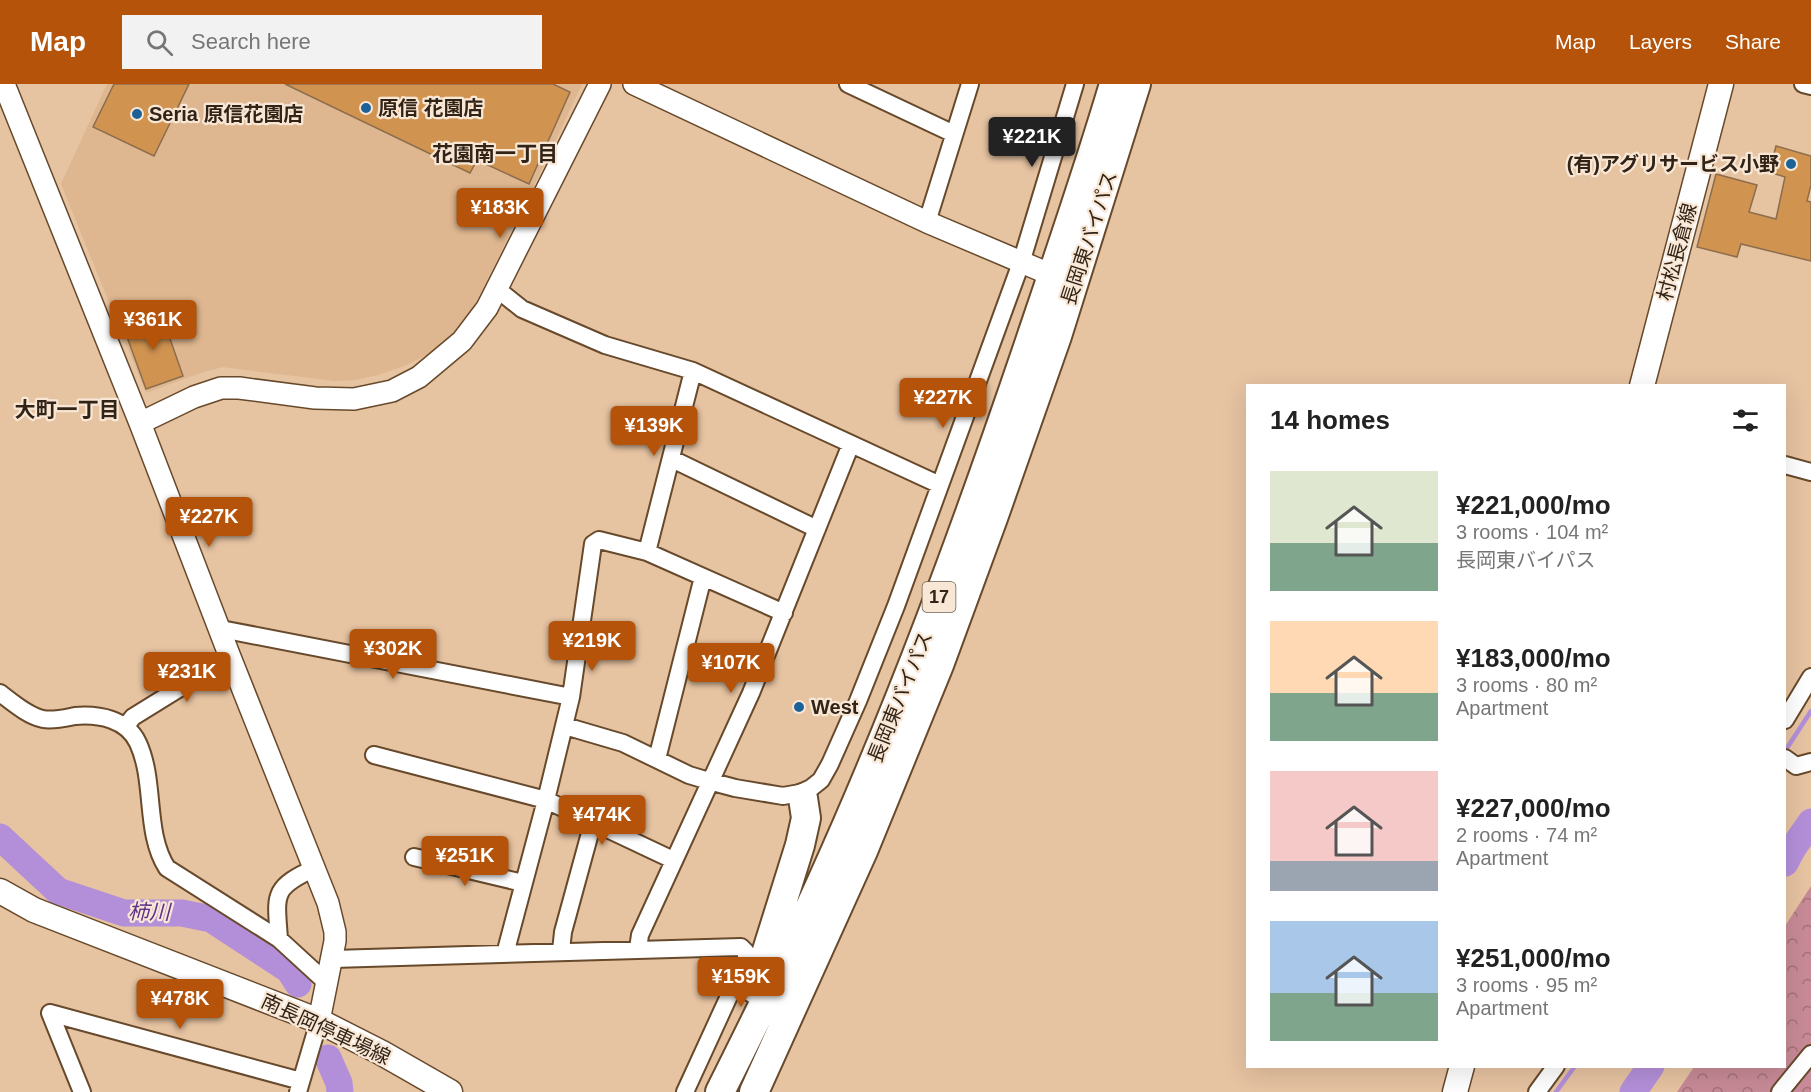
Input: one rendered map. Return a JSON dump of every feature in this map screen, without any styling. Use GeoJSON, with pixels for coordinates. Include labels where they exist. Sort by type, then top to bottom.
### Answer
{"type":"FeatureCollection","features":[{"type":"Feature","properties":{"kind":"highway","name":"長岡東バイパス"},"geometry":{"type":"LineString","coordinates":[[721,1091],[823,879],[921,645],[989,464],[1090,166],[1114,84]]}},
{"type":"Feature","properties":{"kind":"highway","name":"長岡東バイパス"},"geometry":{"type":"LineString","coordinates":[[754,1092],[863,851],[939,665],[1057,336],[1136,84]]}},
{"type":"Feature","properties":{"kind":"highway"},"geometry":{"type":"LineString","coordinates":[[721,1091],[764,963],[800,845],[806,818],[802,795]]}},
{"type":"Feature","properties":{"kind":"main road","name":"村松長倉線"},"geometry":{"type":"LineString","coordinates":[[1643,384],[1721,84]]}},
{"type":"Feature","properties":{"kind":"main road","name":"南長岡停車場線"},"geometry":{"type":"LineString","coordinates":[[0,891],[34,910],[319,1021],[450,1092]]}},
{"type":"Feature","properties":{"kind":"main road"},"geometry":{"type":"LineString","coordinates":[[1455,1092],[1461,1068]]}},
{"type":"Feature","properties":{"kind":"street"},"geometry":{"type":"LineString","coordinates":[[4,84],[315,868],[333,919],[335,941],[319,1021],[299,1086],[50,1013],[82,1092]]}},
{"type":"Feature","properties":{"kind":"street"},"geometry":{"type":"LineString","coordinates":[[140,423],[194,397],[221,388],[354,399],[392,391],[419,377],[462,341],[488,308],[600,84]]}},
{"type":"Feature","properties":{"kind":"street"},"geometry":{"type":"LineString","coordinates":[[634,84],[927,222],[1030,267]]}},
{"type":"Feature","properties":{"kind":"street"},"geometry":{"type":"LineString","coordinates":[[848,84],[954,134]]}},
{"type":"Feature","properties":{"kind":"street"},"geometry":{"type":"LineString","coordinates":[[927,222],[970,84]]}},
{"type":"Feature","properties":{"kind":"street"},"geometry":{"type":"LineString","coordinates":[[565,726],[623,743],[689,775],[735,788],[783,796],[802,795],[821,780],[858,701],[940,485],[1030,267],[1075,84]]}},
{"type":"Feature","properties":{"kind":"street"},"geometry":{"type":"LineString","coordinates":[[1803,84],[1811,86]]}},
{"type":"Feature","properties":{"kind":"street"},"geometry":{"type":"LineString","coordinates":[[497,289],[522,309],[605,345],[693,371],[940,485]]}},
{"type":"Feature","properties":{"kind":"street"},"geometry":{"type":"LineString","coordinates":[[647,552],[693,371]]}},
{"type":"Feature","properties":{"kind":"street"},"geometry":{"type":"LineString","coordinates":[[638,949],[639,935],[751,693],[851,444]]}},
{"type":"Feature","properties":{"kind":"street"},"geometry":{"type":"LineString","coordinates":[[672,459],[817,529]]}},
{"type":"Feature","properties":{"kind":"street"},"geometry":{"type":"LineString","coordinates":[[1786,465],[1811,472]]}},
{"type":"Feature","properties":{"kind":"street"},"geometry":{"type":"LineString","coordinates":[[505,954],[572,697],[593,544],[599,540],[647,552],[784,613]]}},
{"type":"Feature","properties":{"kind":"street"},"geometry":{"type":"LineString","coordinates":[[657,759],[704,578]]}},
{"type":"Feature","properties":{"kind":"street"},"geometry":{"type":"LineString","coordinates":[[221,629],[572,697]]}},
{"type":"Feature","properties":{"kind":"street"},"geometry":{"type":"LineString","coordinates":[[125,727],[133,717],[230,657]]}},
{"type":"Feature","properties":{"kind":"street"},"geometry":{"type":"LineString","coordinates":[[1786,718],[1811,677]]}},
{"type":"Feature","properties":{"kind":"street"},"geometry":{"type":"LineString","coordinates":[[0,693],[35,717],[46,719],[90,715],[104,717],[125,727],[138,742],[147,770],[158,848],[167,868],[279,939],[327,983]]}},
{"type":"Feature","properties":{"kind":"street"},"geometry":{"type":"LineString","coordinates":[[374,755],[546,800],[674,860]]}},
{"type":"Feature","properties":{"kind":"street"},"geometry":{"type":"LineString","coordinates":[[1786,759],[1796,766],[1811,762]]}},
{"type":"Feature","properties":{"kind":"street"},"geometry":{"type":"LineString","coordinates":[[561,951],[563,932],[592,822]]}},
{"type":"Feature","properties":{"kind":"street"},"geometry":{"type":"LineString","coordinates":[[414,857],[523,883]]}},
{"type":"Feature","properties":{"kind":"street"},"geometry":{"type":"LineString","coordinates":[[279,939],[277,906],[279,892],[291,879],[315,868]]}},
{"type":"Feature","properties":{"kind":"street"},"geometry":{"type":"LineString","coordinates":[[333,959],[741,946],[746,952],[746,959],[685,1092]]}},
{"type":"Feature","properties":{"kind":"street"},"geometry":{"type":"LineString","coordinates":[[1779,1092],[1811,1054]]}},
{"type":"Feature","properties":{"kind":"street"},"geometry":{"type":"LineString","coordinates":[[1537,1092],[1555,1068]]}},
{"type":"Feature","properties":{"kind":"shaded area"},"geometry":{"type":"Polygon","coordinates":[[[107,84],[582,84],[471,312],[453,334],[428,354],[407,365],[355,380],[335,381],[223,367],[146,393],[61,184],[107,84]]]}},
{"type":"Feature","properties":{"kind":"green space"},"geometry":{"type":"Polygon","coordinates":[[[1811,886],[1811,1092],[1677,1092],[1693,1068],[1786,1068],[1786,924],[1811,886]]]}},
{"type":"Feature","properties":{"kind":"building","name":"Seria 原信花園店"},"geometry":{"type":"Polygon","coordinates":[[[114,84],[189,84],[154,156],[93,127],[114,84]]]}},
{"type":"Feature","properties":{"kind":"building"},"geometry":{"type":"Polygon","coordinates":[[[285,84],[553,84],[570,92],[529,184],[477,160],[470,173],[285,84]]]}},
{"type":"Feature","properties":{"kind":"building"},"geometry":{"type":"Polygon","coordinates":[[[1776,146],[1811,156],[1811,185],[1807,201],[1811,202],[1811,261],[1741,244],[1737,257],[1697,247],[1716,174],[1757,185],[1749,212],[1776,219],[1785,177],[1769,172],[1776,146]]]}},
{"type":"Feature","properties":{"kind":"building"},"geometry":{"type":"Polygon","coordinates":[[[161,313],[183,376],[146,389],[123,326],[161,313]]]}},
{"type":"Feature","properties":{"kind":"waterway"},"geometry":{"type":"LineString","coordinates":[[1786,749],[1811,711]]}},
{"type":"Feature","properties":{"kind":"waterway"},"geometry":{"type":"LineString","coordinates":[[1786,861],[1811,822]]}},
{"type":"Feature","properties":{"kind":"waterway","name":"柿川"},"geometry":{"type":"LineString","coordinates":[[0,837],[58,891],[124,913],[182,913],[211,919],[289,970],[298,984]]}},
{"type":"Feature","properties":{"kind":"waterway","name":"柿川"},"geometry":{"type":"LineString","coordinates":[[328,1058],[339,1083],[340,1092]]}},
{"type":"Feature","properties":{"kind":"waterway"},"geometry":{"type":"LineString","coordinates":[[1556,1092],[1574,1068]]}},
{"type":"Feature","properties":{"kind":"waterway"},"geometry":{"type":"LineString","coordinates":[[1633,1092],[1650,1068]]}},
{"type":"Feature","properties":{"kind":"place","name":"原信 花園店"},"geometry":{"type":"Point","coordinates":[366,108]}},
{"type":"Feature","properties":{"kind":"place","name":"Seria 原信花園店"},"geometry":{"type":"Point","coordinates":[137,114]}},
{"type":"Feature","properties":{"kind":"place","name":"(有)アグリサービス小野"},"geometry":{"type":"Point","coordinates":[1791,164]}},
{"type":"Feature","properties":{"kind":"place","name":"West"},"geometry":{"type":"Point","coordinates":[799,707]}},
{"type":"Feature","properties":{"kind":"district","name":"花園南一丁目"},"geometry":{"type":"Point","coordinates":[495,154]}},
{"type":"Feature","properties":{"kind":"district","name":"大町一丁目"},"geometry":{"type":"Point","coordinates":[67,410]}}]}
